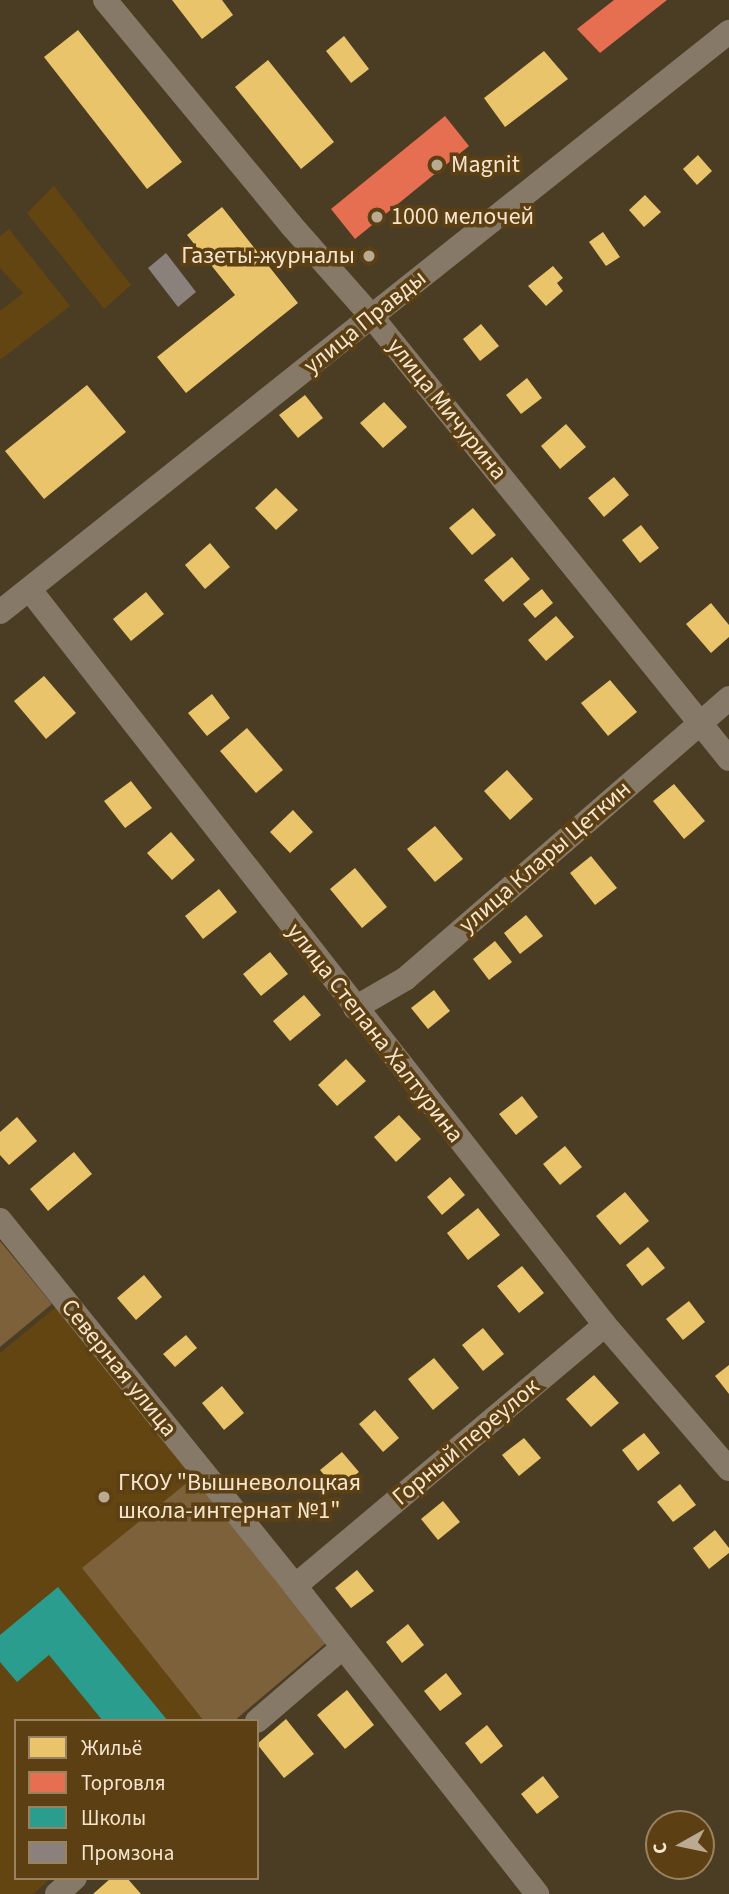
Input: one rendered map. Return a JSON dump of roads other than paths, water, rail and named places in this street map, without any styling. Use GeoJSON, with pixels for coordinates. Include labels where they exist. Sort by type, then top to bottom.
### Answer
{"type":"FeatureCollection","features":[{"type":"Feature","properties":{"kind":"street","name":"улица Мичурина"},"geometry":{"type":"LineString","coordinates":[[105,0],[290,225],[372,317],[729,759]]}},
{"type":"Feature","properties":{"kind":"street","name":"улица Правды"},"geometry":{"type":"LineString","coordinates":[[0,612],[729,32]]}},
{"type":"Feature","properties":{"kind":"street","name":"улица Степана Халтурина"},"geometry":{"type":"LineString","coordinates":[[30,590],[605,1325],[729,1469]]}},
{"type":"Feature","properties":{"kind":"street","name":"улица Клары Цеткин"},"geometry":{"type":"LineString","coordinates":[[355,1008],[405,979],[729,698]]}},
{"type":"Feature","properties":{"kind":"street","name":"Северная улица"},"geometry":{"type":"LineString","coordinates":[[0,1220],[295,1586],[537,1894]]}},
{"type":"Feature","properties":{"kind":"street","name":"Горный переулок"},"geometry":{"type":"LineString","coordinates":[[295,1586],[605,1325]]}},
{"type":"Feature","properties":{"kind":"street"},"geometry":{"type":"LineString","coordinates":[[259,1719],[343,1647]]}},
{"type":"Feature","properties":{"kind":"street"},"geometry":{"type":"LineString","coordinates":[[57,1894],[73,1880]]}},
{"type":"Feature","properties":{"kind":"place","name":"Magnit"},"geometry":{"type":"Point","coordinates":[437,165]}},
{"type":"Feature","properties":{"kind":"place","name":"1000 мелочей"},"geometry":{"type":"Point","coordinates":[377,217]}},
{"type":"Feature","properties":{"kind":"place","name":"Газеты-журналы"},"geometry":{"type":"Point","coordinates":[369,256]}},
{"type":"Feature","properties":{"kind":"place","name":"ГКОУ \"Вышневолоцкая школа-интернат №1\""},"geometry":{"type":"Point","coordinates":[104,1497]}}]}
